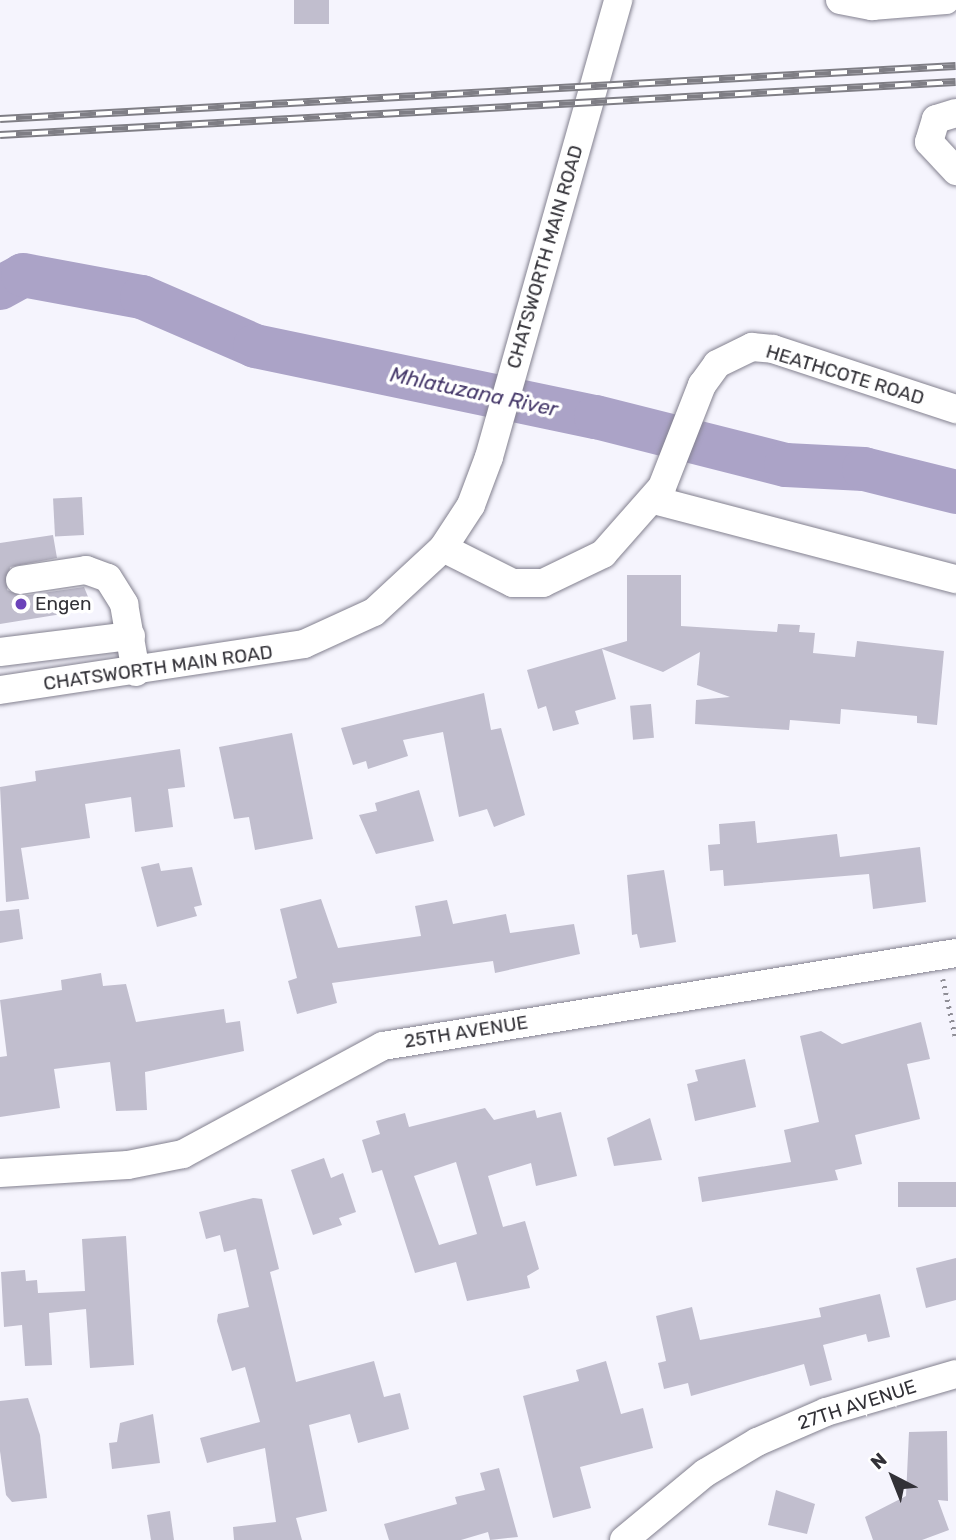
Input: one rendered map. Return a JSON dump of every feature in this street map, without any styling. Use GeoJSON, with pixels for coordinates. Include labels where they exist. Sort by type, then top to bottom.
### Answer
{"type":"FeatureCollection","features":[{"type":"Feature","properties":{"kind":"street","name":"CHATSWORTH MAIN ROAD"},"geometry":{"type":"LineString","coordinates":[[0,690],[304,644],[374,612],[443,548],[471,505],[489,457],[618,0]]}},
{"type":"Feature","properties":{"kind":"street"},"geometry":{"type":"LineString","coordinates":[[840,0],[872,6],[946,0]]}},
{"type":"Feature","properties":{"kind":"street"},"geometry":{"type":"LineString","coordinates":[[956,113],[936,119],[929,142],[956,171]]}},
{"type":"Feature","properties":{"kind":"street","name":"HEATHCOTE ROAD"},"geometry":{"type":"LineString","coordinates":[[443,548],[513,583],[543,583],[603,554],[658,493],[702,385],[732,353],[773,349],[956,408]]}},
{"type":"Feature","properties":{"kind":"street"},"geometry":{"type":"LineString","coordinates":[[658,493],[956,579]]}},
{"type":"Feature","properties":{"kind":"street"},"geometry":{"type":"LineString","coordinates":[[20,580],[98,572],[124,604],[136,671]]}},
{"type":"Feature","properties":{"kind":"street"},"geometry":{"type":"LineString","coordinates":[[0,652],[131,636]]}},
{"type":"Feature","properties":{"kind":"street","name":"25TH AVENUE"},"geometry":{"type":"LineString","coordinates":[[0,1173],[128,1165],[183,1154],[383,1046],[947,954]]}},
{"type":"Feature","properties":{"kind":"street","name":"27TH AVENUE"},"geometry":{"type":"LineString","coordinates":[[624,1540],[705,1473],[757,1441],[826,1412],[956,1374]]}},
{"type":"Feature","properties":{"kind":"path"},"geometry":{"type":"LineString","coordinates":[[947,954],[956,1039]]}},
{"type":"Feature","properties":{"kind":"building"},"geometry":{"type":"Polygon","coordinates":[[[294,0],[329,0],[329,24],[294,24],[294,0]]]}},
{"type":"Feature","properties":{"kind":"building"},"geometry":{"type":"Polygon","coordinates":[[[82,497],[84,535],[55,536],[53,499],[82,497]]]}},
{"type":"Feature","properties":{"kind":"building"},"geometry":{"type":"Polygon","coordinates":[[[53,535],[57,558],[10,567],[7,590],[22,596],[84,587],[93,609],[0,624],[0,543],[53,535]]]}},
{"type":"Feature","properties":{"kind":"building"},"geometry":{"type":"Polygon","coordinates":[[[627,575],[681,575],[681,626],[777,632],[778,624],[800,625],[799,632],[815,633],[813,653],[855,657],[857,641],[944,651],[937,725],[917,723],[917,716],[841,709],[840,724],[790,720],[789,730],[695,724],[696,700],[730,697],[697,685],[700,652],[663,672],[602,649],[616,699],[575,711],[579,724],[553,731],[546,706],[538,709],[527,670],[627,641],[627,575]]]}},
{"type":"Feature","properties":{"kind":"building"},"geometry":{"type":"Polygon","coordinates":[[[484,693],[491,730],[501,728],[525,815],[494,827],[487,809],[459,817],[443,732],[403,740],[408,756],[368,769],[366,761],[353,765],[341,728],[484,693]]]}},
{"type":"Feature","properties":{"kind":"building"},"geometry":{"type":"Polygon","coordinates":[[[651,704],[654,738],[633,740],[630,706],[651,704]]]}},
{"type":"Feature","properties":{"kind":"building"},"geometry":{"type":"Polygon","coordinates":[[[292,733],[313,839],[255,850],[249,817],[234,819],[219,747],[292,733]]]}},
{"type":"Feature","properties":{"kind":"building"},"geometry":{"type":"Polygon","coordinates":[[[180,749],[185,787],[168,789],[173,827],[135,832],[131,797],[85,804],[90,838],[21,848],[29,899],[6,902],[0,787],[36,781],[35,771],[180,749]]]}},
{"type":"Feature","properties":{"kind":"building"},"geometry":{"type":"Polygon","coordinates":[[[419,790],[434,841],[376,854],[359,815],[377,811],[375,803],[419,790]]]}},
{"type":"Feature","properties":{"kind":"building"},"geometry":{"type":"Polygon","coordinates":[[[755,821],[757,843],[837,834],[840,857],[920,847],[926,902],[873,909],[869,874],[724,886],[723,870],[710,871],[708,845],[720,844],[719,824],[755,821]]]}},
{"type":"Feature","properties":{"kind":"building"},"geometry":{"type":"Polygon","coordinates":[[[159,863],[161,871],[192,867],[202,905],[194,907],[197,916],[157,927],[141,867],[159,863]]]}},
{"type":"Feature","properties":{"kind":"building"},"geometry":{"type":"Polygon","coordinates":[[[664,870],[676,942],[640,948],[637,934],[632,935],[627,875],[664,870]]]}},
{"type":"Feature","properties":{"kind":"building"},"geometry":{"type":"Polygon","coordinates":[[[321,899],[338,948],[421,936],[415,906],[447,900],[453,924],[506,914],[510,933],[574,924],[580,954],[495,973],[493,961],[332,983],[337,1003],[297,1014],[288,981],[297,978],[280,909],[321,899]]]}},
{"type":"Feature","properties":{"kind":"building"},"geometry":{"type":"Polygon","coordinates":[[[19,909],[23,939],[0,943],[0,911],[19,909]]]}},
{"type":"Feature","properties":{"kind":"building"},"geometry":{"type":"Polygon","coordinates":[[[101,973],[103,986],[126,984],[136,1022],[224,1009],[226,1023],[240,1021],[244,1051],[145,1072],[147,1110],[116,1111],[110,1062],[54,1069],[60,1108],[0,1117],[0,1057],[7,1056],[0,1000],[62,990],[61,980],[101,973]]]}},
{"type":"Feature","properties":{"kind":"building"},"geometry":{"type":"Polygon","coordinates":[[[921,1022],[930,1059],[907,1064],[920,1119],[855,1135],[862,1164],[835,1170],[838,1180],[702,1202],[698,1177],[791,1162],[784,1130],[819,1122],[800,1036],[821,1031],[842,1044],[921,1022]]]}},
{"type":"Feature","properties":{"kind":"building"},"geometry":{"type":"Polygon","coordinates":[[[745,1059],[756,1107],[695,1121],[687,1084],[698,1081],[695,1070],[745,1059]]]}},
{"type":"Feature","properties":{"kind":"building"},"geometry":{"type":"Polygon","coordinates":[[[485,1108],[494,1120],[535,1110],[537,1118],[561,1112],[577,1176],[536,1186],[531,1163],[488,1176],[503,1227],[525,1221],[539,1269],[527,1276],[530,1288],[467,1301],[456,1262],[415,1273],[382,1170],[372,1173],[362,1140],[380,1134],[376,1121],[405,1113],[409,1127],[485,1108]],[[456,1162],[414,1176],[439,1245],[477,1234],[456,1162]]]}},
{"type":"Feature","properties":{"kind":"building"},"geometry":{"type":"Polygon","coordinates":[[[650,1118],[662,1160],[614,1166],[607,1138],[650,1118]]]}},
{"type":"Feature","properties":{"kind":"building"},"geometry":{"type":"Polygon","coordinates":[[[324,1158],[331,1178],[343,1173],[356,1212],[339,1218],[342,1225],[313,1235],[291,1170],[324,1158]]]}},
{"type":"Feature","properties":{"kind":"building"},"geometry":{"type":"Polygon","coordinates":[[[898,1182],[956,1182],[956,1207],[898,1207],[898,1182]]]}},
{"type":"Feature","properties":{"kind":"building"},"geometry":{"type":"Polygon","coordinates":[[[253,1198],[262,1199],[279,1269],[270,1272],[296,1382],[374,1361],[384,1397],[400,1393],[409,1429],[358,1443],[350,1414],[309,1425],[327,1511],[296,1518],[302,1540],[234,1540],[233,1527],[276,1522],[265,1448],[207,1463],[200,1438],[260,1422],[245,1367],[232,1371],[217,1321],[218,1314],[249,1307],[236,1249],[224,1252],[220,1235],[206,1239],[199,1212],[253,1198]]]}},
{"type":"Feature","properties":{"kind":"building"},"geometry":{"type":"Polygon","coordinates":[[[126,1236],[134,1365],[90,1368],[86,1309],[49,1313],[52,1365],[25,1366],[22,1325],[4,1327],[1,1272],[25,1270],[26,1281],[37,1280],[38,1293],[85,1291],[82,1239],[126,1236]]]}},
{"type":"Feature","properties":{"kind":"building"},"geometry":{"type":"Polygon","coordinates":[[[956,1258],[956,1300],[926,1308],[916,1268],[956,1258]]]}},
{"type":"Feature","properties":{"kind":"building"},"geometry":{"type":"Polygon","coordinates":[[[880,1294],[890,1337],[868,1342],[866,1334],[823,1345],[832,1380],[810,1386],[804,1364],[691,1396],[688,1383],[664,1389],[658,1363],[666,1361],[656,1316],[692,1307],[700,1340],[821,1317],[819,1308],[880,1294]]]}},
{"type":"Feature","properties":{"kind":"building"},"geometry":{"type":"Polygon","coordinates":[[[606,1361],[621,1414],[643,1408],[653,1448],[580,1467],[591,1508],[553,1518],[523,1396],[579,1381],[576,1370],[606,1361]]]}},
{"type":"Feature","properties":{"kind":"building"},"geometry":{"type":"Polygon","coordinates":[[[28,1398],[40,1435],[47,1498],[12,1502],[6,1495],[0,1451],[0,1401],[28,1398]]]}},
{"type":"Feature","properties":{"kind":"building"},"geometry":{"type":"Polygon","coordinates":[[[153,1414],[160,1463],[112,1469],[109,1443],[117,1442],[120,1423],[153,1414]]]}},
{"type":"Feature","properties":{"kind":"building"},"geometry":{"type":"Polygon","coordinates":[[[947,1431],[948,1501],[938,1500],[949,1530],[922,1540],[873,1540],[865,1517],[906,1496],[909,1432],[947,1431]]]}},
{"type":"Feature","properties":{"kind":"building"},"geometry":{"type":"Polygon","coordinates":[[[499,1468],[518,1537],[490,1540],[488,1532],[461,1540],[389,1540],[384,1524],[457,1504],[455,1497],[485,1490],[480,1473],[499,1468]]]}},
{"type":"Feature","properties":{"kind":"building"},"geometry":{"type":"Polygon","coordinates":[[[776,1490],[815,1504],[807,1534],[768,1525],[776,1490]]]}},
{"type":"Feature","properties":{"kind":"building"},"geometry":{"type":"Polygon","coordinates":[[[170,1511],[174,1540],[151,1540],[147,1515],[170,1511]]]}},
{"type":"Feature","properties":{"kind":"waterway","name":"Mhlatuzana River"},"geometry":{"type":"LineString","coordinates":[[0,288],[23,275],[142,297],[255,346],[596,417],[786,465],[864,469],[956,492]]}},
{"type":"Feature","properties":{"kind":"railway"},"geometry":{"type":"LineString","coordinates":[[0,119],[956,66]]}},
{"type":"Feature","properties":{"kind":"railway"},"geometry":{"type":"LineString","coordinates":[[0,135],[956,82]]}},
{"type":"Feature","properties":{"kind":"place","name":"Engen"},"geometry":{"type":"Point","coordinates":[21,604]}}]}
